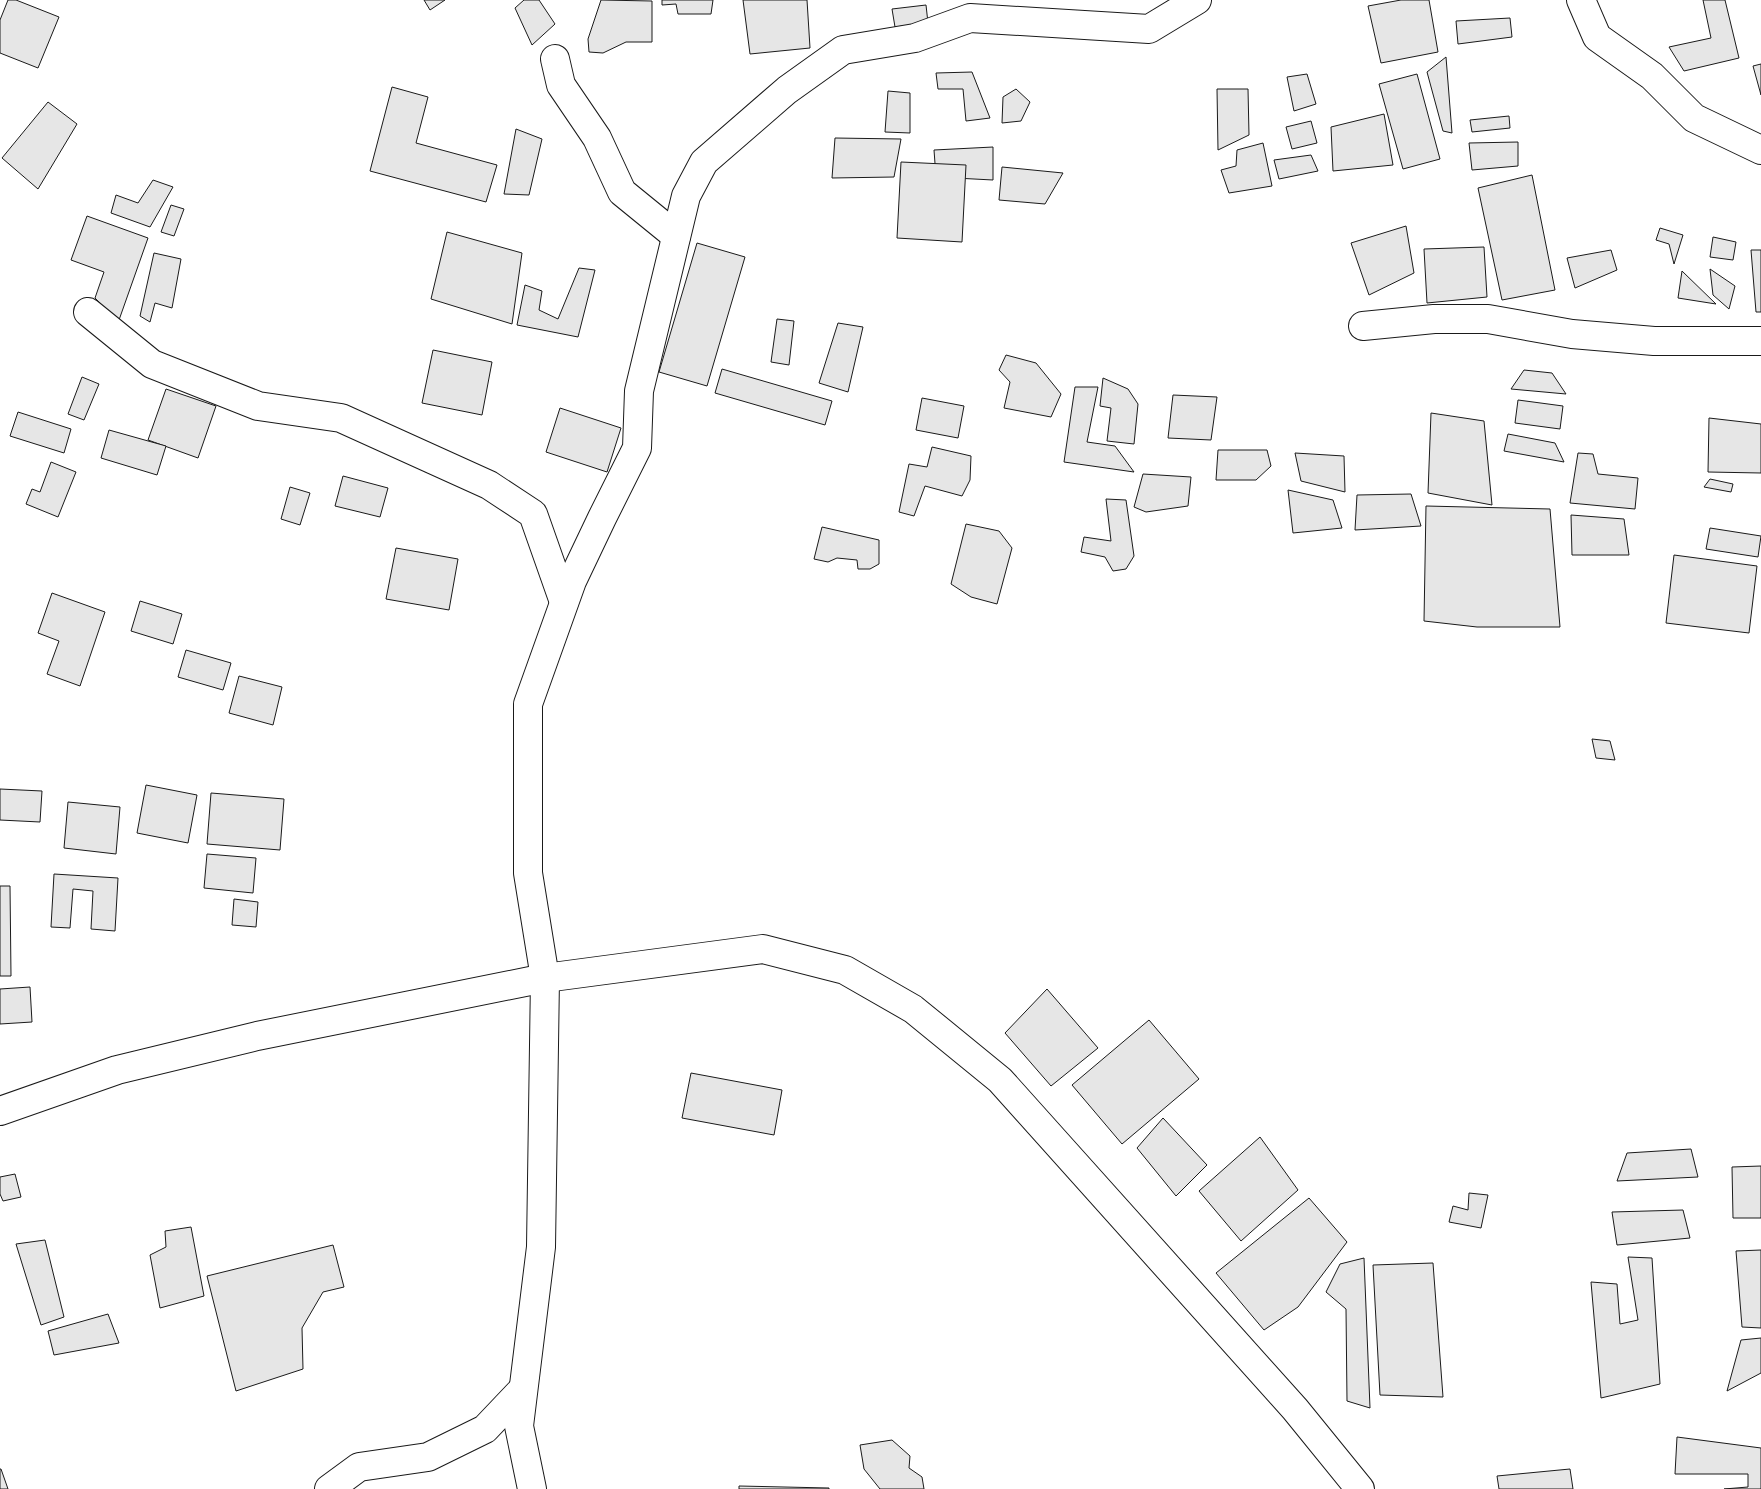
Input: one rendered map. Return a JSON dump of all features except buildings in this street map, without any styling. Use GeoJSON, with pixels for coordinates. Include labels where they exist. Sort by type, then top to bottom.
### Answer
{"type":"FeatureCollection","features":[{"type":"Feature","properties":{"kind":"street"},"geometry":{"type":"LineString","coordinates":[[532,1489],[519,1426],[541,1247],[545,978],[528,873],[528,704],[564,602],[602,518],[637,448],[639,391],[686,196],[704,162],[787,90],[843,50],[915,38],[970,18],[1149,29],[1197,0]]}},
{"type":"Feature","properties":{"kind":"street"},"geometry":{"type":"LineString","coordinates":[[1581,0],[1597,37],[1652,76],[1694,118],[1761,150]]}},
{"type":"Feature","properties":{"kind":"street"},"geometry":{"type":"LineString","coordinates":[[555,59],[560,85],[596,138],[622,192],[676,236]]}},
{"type":"Feature","properties":{"kind":"street"},"geometry":{"type":"LineString","coordinates":[[88,312],[152,364],[258,406],[341,418],[489,485],[533,514],[564,602]]}},
{"type":"Feature","properties":{"kind":"street"},"geometry":{"type":"LineString","coordinates":[[1363,326],[1434,319],[1488,319],[1572,334],[1654,341],[1761,341]]}},
{"type":"Feature","properties":{"kind":"street"},"geometry":{"type":"LineString","coordinates":[[0,1111],[117,1070],[257,1036],[545,978],[763,949],[845,970],[913,1009],[1000,1080],[1295,1408],[1360,1489]]}},
{"type":"Feature","properties":{"kind":"street"},"geometry":{"type":"LineString","coordinates":[[329,1489],[359,1467],[428,1457],[484,1429],[523,1389]]}}]}
